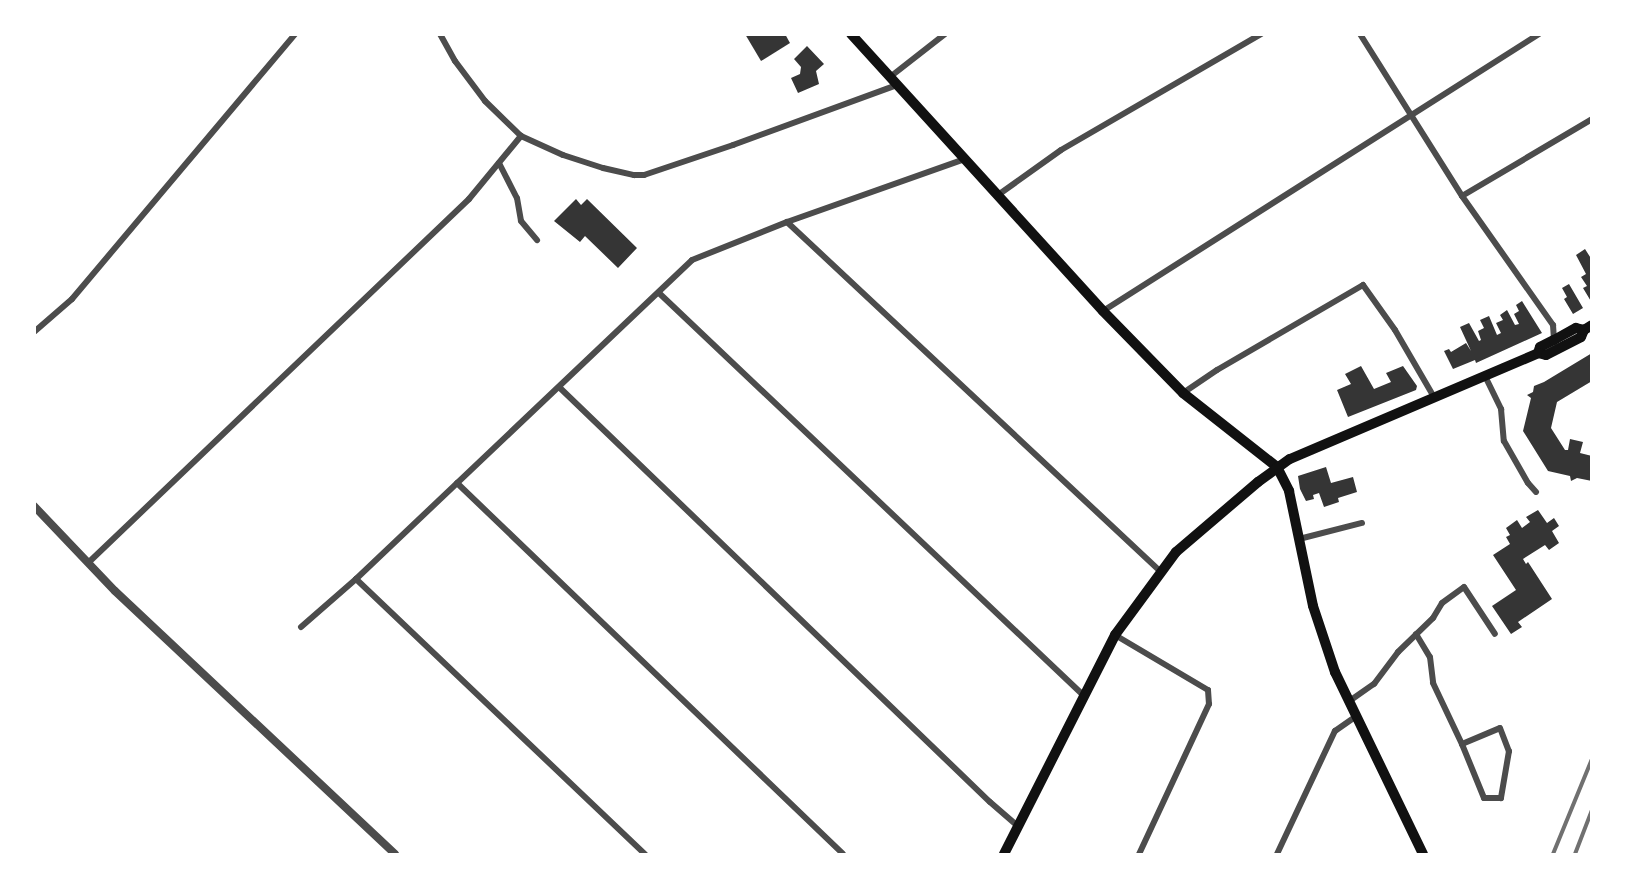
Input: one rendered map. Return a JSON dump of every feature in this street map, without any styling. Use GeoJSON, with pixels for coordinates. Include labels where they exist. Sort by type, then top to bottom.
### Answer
{"type":"FeatureCollection","features":[{"type":"Feature","properties":{"kind":"main road"},"geometry":{"type":"LineString","coordinates":[[852,34],[1103,310],[1183,393],[1277,467],[1289,491],[1324,644],[1355,717],[1423,855]]}},
{"type":"Feature","properties":{"kind":"main road"},"geometry":{"type":"LineString","coordinates":[[1538,353],[1540,347],[1576,328],[1588,328]]}},
{"type":"Feature","properties":{"kind":"main road"},"geometry":{"type":"LineString","coordinates":[[1004,855],[1114,635],[1176,552],[1277,467],[1302,453],[1538,353],[1546,355],[1581,337],[1588,328]]}},
{"type":"Feature","properties":{"kind":"street"},"geometry":{"type":"LineString","coordinates":[[34,332],[72,299],[295,34]]}},
{"type":"Feature","properties":{"kind":"street"},"geometry":{"type":"LineString","coordinates":[[440,34],[455,61],[485,101],[521,136],[563,155],[603,168],[644,175],[893,81],[945,34]]}},
{"type":"Feature","properties":{"kind":"street"},"geometry":{"type":"LineString","coordinates":[[998,195],[1060,150],[1261,34]]}},
{"type":"Feature","properties":{"kind":"street"},"geometry":{"type":"LineString","coordinates":[[1360,34],[1462,196],[1553,325],[1554,339]]}},
{"type":"Feature","properties":{"kind":"street"},"geometry":{"type":"LineString","coordinates":[[1103,310],[1409,114],[1539,34]]}},
{"type":"Feature","properties":{"kind":"street"},"geometry":{"type":"LineString","coordinates":[[1462,196],[1592,119]]}},
{"type":"Feature","properties":{"kind":"street"},"geometry":{"type":"LineString","coordinates":[[88,562],[469,199],[521,136]]}},
{"type":"Feature","properties":{"kind":"street"},"geometry":{"type":"LineString","coordinates":[[301,627],[356,579],[692,260],[787,222],[965,159]]}},
{"type":"Feature","properties":{"kind":"street"},"geometry":{"type":"LineString","coordinates":[[499,163],[517,198],[521,221],[537,240]]}},
{"type":"Feature","properties":{"kind":"street"},"geometry":{"type":"LineString","coordinates":[[787,222],[1161,572]]}},
{"type":"Feature","properties":{"kind":"street"},"geometry":{"type":"LineString","coordinates":[[1183,393],[1217,370],[1363,285],[1395,330],[1434,397]]}},
{"type":"Feature","properties":{"kind":"street"},"geometry":{"type":"LineString","coordinates":[[659,293],[1083,694]]}},
{"type":"Feature","properties":{"kind":"street"},"geometry":{"type":"LineString","coordinates":[[1485,376],[1501,409],[1504,441],[1528,483],[1536,492]]}},
{"type":"Feature","properties":{"kind":"street"},"geometry":{"type":"LineString","coordinates":[[559,387],[990,802],[1018,826]]}},
{"type":"Feature","properties":{"kind":"street"},"geometry":{"type":"LineString","coordinates":[[457,483],[843,855]]}},
{"type":"Feature","properties":{"kind":"street"},"geometry":{"type":"LineString","coordinates":[[34,506],[88,562],[395,855]]}},
{"type":"Feature","properties":{"kind":"street"},"geometry":{"type":"LineString","coordinates":[[1299,539],[1362,523]]}},
{"type":"Feature","properties":{"kind":"street"},"geometry":{"type":"LineString","coordinates":[[356,579],[645,855]]}},
{"type":"Feature","properties":{"kind":"street"},"geometry":{"type":"LineString","coordinates":[[1348,702],[1374,684],[1416,634],[1433,618],[1442,603],[1464,587],[1496,634]]}},
{"type":"Feature","properties":{"kind":"street"},"geometry":{"type":"LineString","coordinates":[[1416,634],[1430,657],[1433,683],[1484,798],[1501,798],[1509,751],[1500,728],[1462,744]]}},
{"type":"Feature","properties":{"kind":"street"},"geometry":{"type":"LineString","coordinates":[[1114,635],[1208,690],[1209,704],[1139,855]]}},
{"type":"Feature","properties":{"kind":"street"},"geometry":{"type":"LineString","coordinates":[[1277,855],[1335,731],[1355,717]]}},
{"type":"Feature","properties":{"kind":"building"},"geometry":{"type":"Polygon","coordinates":[[[745,34],[785,34],[790,43],[761,61],[745,34]]]}},
{"type":"Feature","properties":{"kind":"building"},"geometry":{"type":"Polygon","coordinates":[[[807,46],[824,64],[816,71],[819,84],[798,93],[791,78],[800,74],[801,67],[794,59],[807,46]]]}},
{"type":"Feature","properties":{"kind":"building"},"geometry":{"type":"Polygon","coordinates":[[[576,199],[581,205],[587,199],[637,248],[618,268],[585,236],[580,242],[554,221],[576,199]]]}},
{"type":"Feature","properties":{"kind":"building"},"geometry":{"type":"Polygon","coordinates":[[[1585,249],[1592,260],[1592,303],[1583,288],[1587,286],[1581,277],[1586,274],[1576,255],[1585,249]]]}},
{"type":"Feature","properties":{"kind":"building"},"geometry":{"type":"Polygon","coordinates":[[[1569,284],[1583,308],[1573,314],[1564,299],[1567,297],[1562,288],[1569,284]]]}},
{"type":"Feature","properties":{"kind":"building"},"geometry":{"type":"Polygon","coordinates":[[[1522,301],[1542,333],[1476,363],[1475,360],[1453,369],[1444,351],[1449,349],[1451,352],[1466,343],[1471,351],[1460,327],[1469,323],[1479,341],[1481,340],[1478,331],[1484,328],[1480,320],[1489,316],[1497,335],[1501,333],[1496,323],[1503,320],[1500,315],[1507,310],[1515,325],[1519,324],[1514,314],[1519,311],[1516,305],[1522,301]]]}},
{"type":"Feature","properties":{"kind":"building"},"geometry":{"type":"Polygon","coordinates":[[[1592,353],[1592,381],[1557,402],[1551,428],[1565,450],[1568,450],[1570,439],[1583,442],[1580,453],[1592,456],[1592,481],[1577,478],[1571,481],[1570,476],[1548,471],[1523,431],[1531,398],[1527,395],[1533,392],[1534,386],[1592,353]]]}},
{"type":"Feature","properties":{"kind":"building"},"geometry":{"type":"Polygon","coordinates":[[[1361,366],[1374,389],[1391,382],[1386,373],[1403,366],[1417,386],[1416,390],[1348,417],[1337,390],[1351,384],[1345,374],[1361,366]]]}},
{"type":"Feature","properties":{"kind":"building"},"geometry":{"type":"Polygon","coordinates":[[[1326,467],[1331,483],[1353,477],[1357,492],[1338,498],[1339,502],[1324,507],[1319,493],[1313,495],[1314,499],[1306,501],[1300,489],[1298,476],[1326,467]]]}},
{"type":"Feature","properties":{"kind":"building"},"geometry":{"type":"Polygon","coordinates":[[[1538,510],[1547,523],[1554,518],[1559,526],[1552,531],[1559,543],[1549,550],[1545,545],[1523,559],[1526,564],[1528,562],[1552,599],[1518,622],[1522,627],[1511,634],[1492,606],[1516,590],[1493,555],[1510,544],[1506,537],[1510,535],[1506,528],[1517,520],[1522,528],[1530,522],[1526,517],[1538,510]]]}},
{"type":"Feature","properties":{"kind":"railway"},"geometry":{"type":"LineString","coordinates":[[1553,854],[1592,759]]}},
{"type":"Feature","properties":{"kind":"railway"},"geometry":{"type":"LineString","coordinates":[[1575,854],[1592,810]]}}]}
